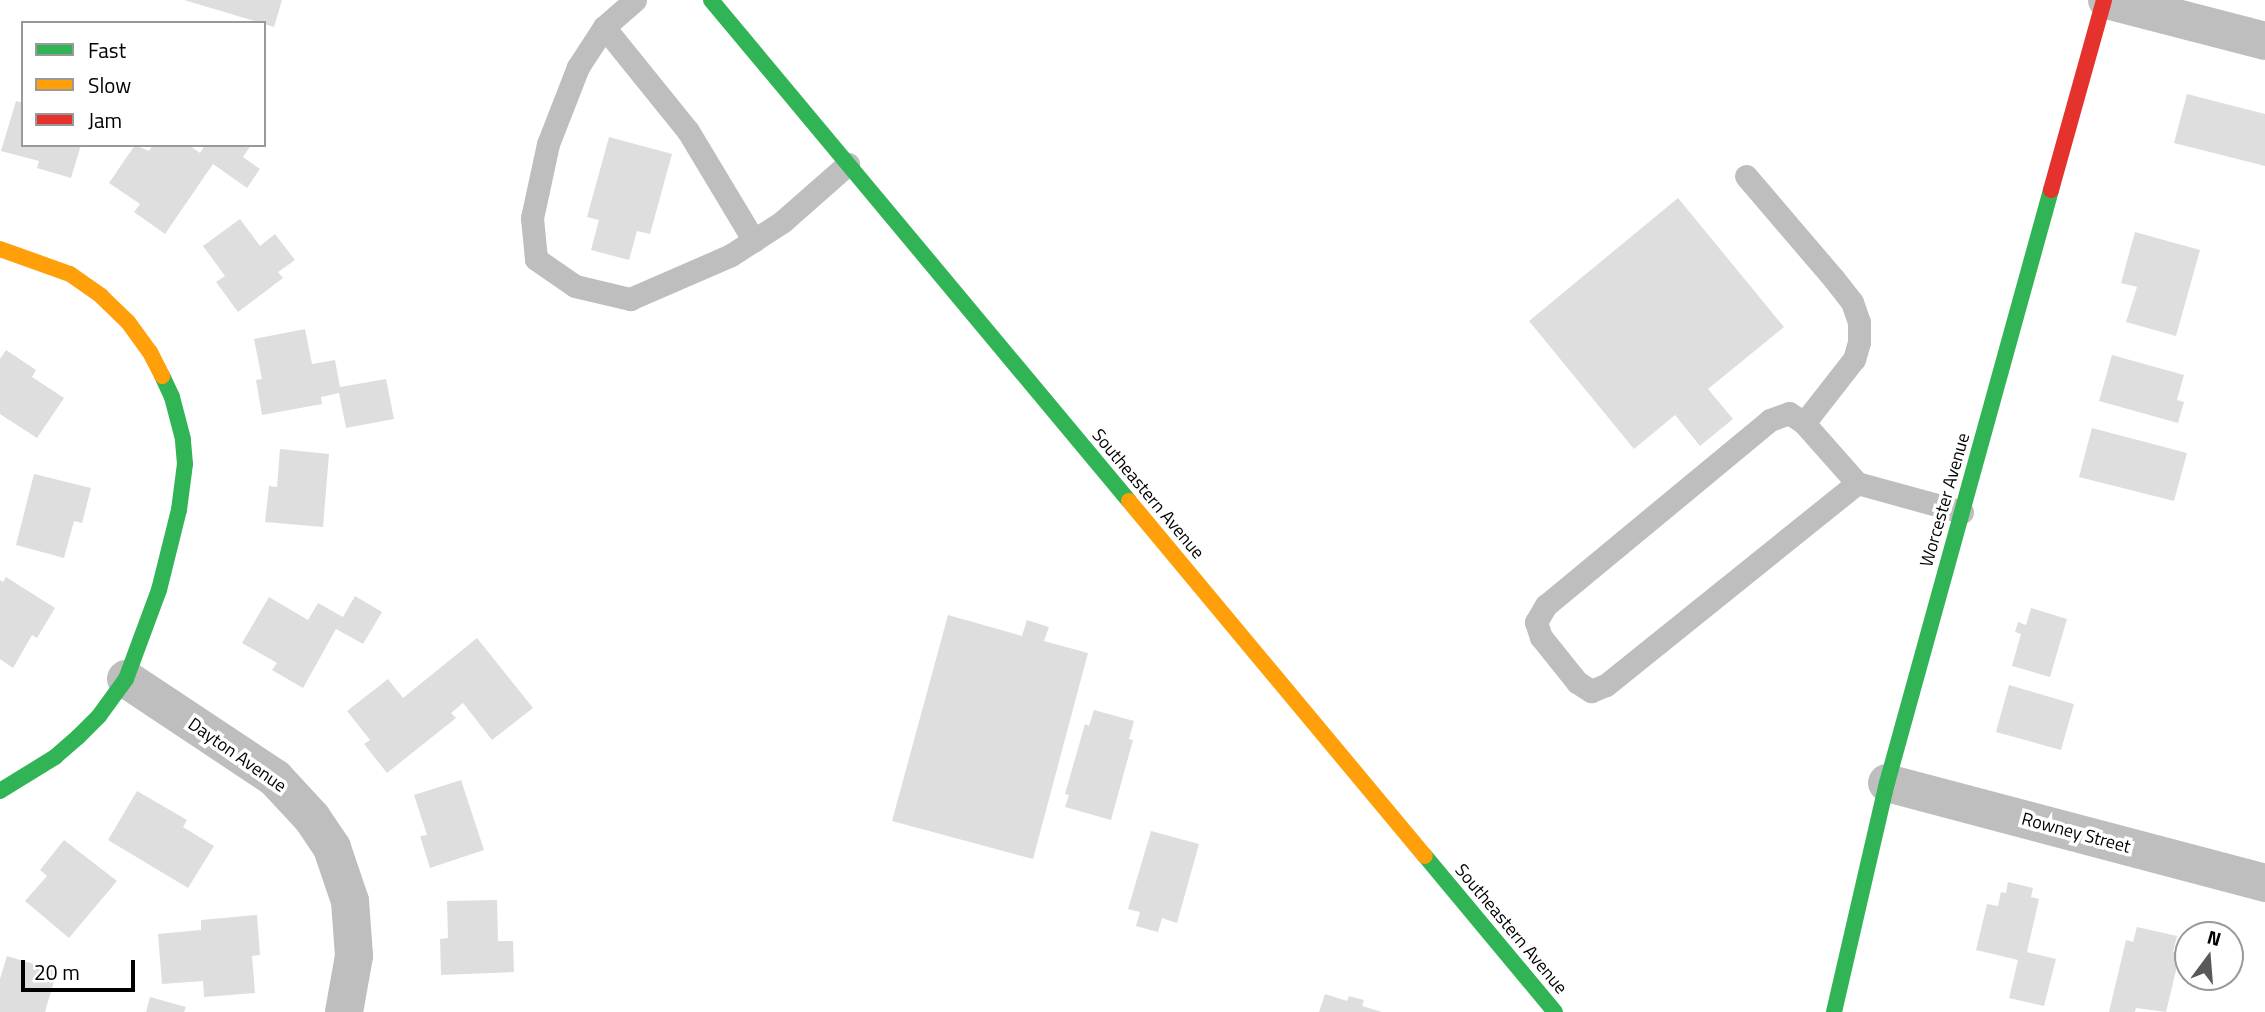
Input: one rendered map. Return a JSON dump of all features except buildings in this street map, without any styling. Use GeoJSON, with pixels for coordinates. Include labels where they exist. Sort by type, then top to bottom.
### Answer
{"type":"FeatureCollection","features":[{"type":"Feature","properties":{"kind":"street","name":"Southeastern Avenue"},"geometry":{"type":"LineString","coordinates":[[711,0],[1555,1012]]}},
{"type":"Feature","properties":{"kind":"street"},"geometry":{"type":"LineString","coordinates":[[2106,0],[2265,41]]}},
{"type":"Feature","properties":{"kind":"street","name":"Worcester Avenue"},"geometry":{"type":"LineString","coordinates":[[1834,1012],[1887,782],[2106,0]]}},
{"type":"Feature","properties":{"kind":"street"},"geometry":{"type":"LineString","coordinates":[[0,249],[71,274],[101,296],[128,322],[150,352],[178,414],[183,439],[182,496],[159,590],[126,680],[99,716],[78,737],[55,757],[0,791]]}},
{"type":"Feature","properties":{"kind":"street","name":"Dayton Avenue"},"geometry":{"type":"LineString","coordinates":[[126,680],[275,778],[313,818],[332,848],[350,901],[354,956],[344,1012]]}},
{"type":"Feature","properties":{"kind":"street","name":"Rowney Street"},"geometry":{"type":"LineString","coordinates":[[1887,782],[2265,883]]}},
{"type":"Feature","properties":{"kind":"lane"},"geometry":{"type":"LineString","coordinates":[[635,0],[604,27],[578,67],[548,144],[531,218],[536,259],[575,286],[630,299],[731,255],[754,241],[797,209],[848,164]]}},
{"type":"Feature","properties":{"kind":"lane"},"geometry":{"type":"LineString","coordinates":[[604,27],[688,131],[754,241]]}},
{"type":"Feature","properties":{"kind":"lane"},"geometry":{"type":"LineString","coordinates":[[1746,176],[1852,302],[1859,322],[1859,342],[1854,359],[1804,423]]}},
{"type":"Feature","properties":{"kind":"lane"},"geometry":{"type":"LineString","coordinates":[[1857,483],[1606,685],[1591,691],[1577,682],[1541,637],[1536,622],[1546,605],[1770,420],[1789,413],[1804,423],[1857,483],[1962,512]]}},
{"type":"Feature","properties":{"kind":"traffic: fast"},"geometry":{"type":"LineString","coordinates":[[711,0],[1129,501]]}},
{"type":"Feature","properties":{"kind":"traffic: fast"},"geometry":{"type":"LineString","coordinates":[[1834,1012],[1887,783],[2051,190]]}},
{"type":"Feature","properties":{"kind":"traffic: fast"},"geometry":{"type":"LineString","coordinates":[[0,791],[55,757],[78,737],[99,716],[126,679],[159,590],[179,510],[185,464],[183,439],[172,397],[162,376]]}},
{"type":"Feature","properties":{"kind":"traffic: fast"},"geometry":{"type":"LineString","coordinates":[[1425,856],[1555,1012]]}},
{"type":"Feature","properties":{"kind":"traffic: slow"},"geometry":{"type":"LineString","coordinates":[[0,249],[70,274],[101,296],[128,322],[150,352],[162,376]]}},
{"type":"Feature","properties":{"kind":"traffic: slow"},"geometry":{"type":"LineString","coordinates":[[1129,501],[1425,856]]}},
{"type":"Feature","properties":{"kind":"traffic: jam"},"geometry":{"type":"LineString","coordinates":[[2051,190],[2104,0]]}}]}
